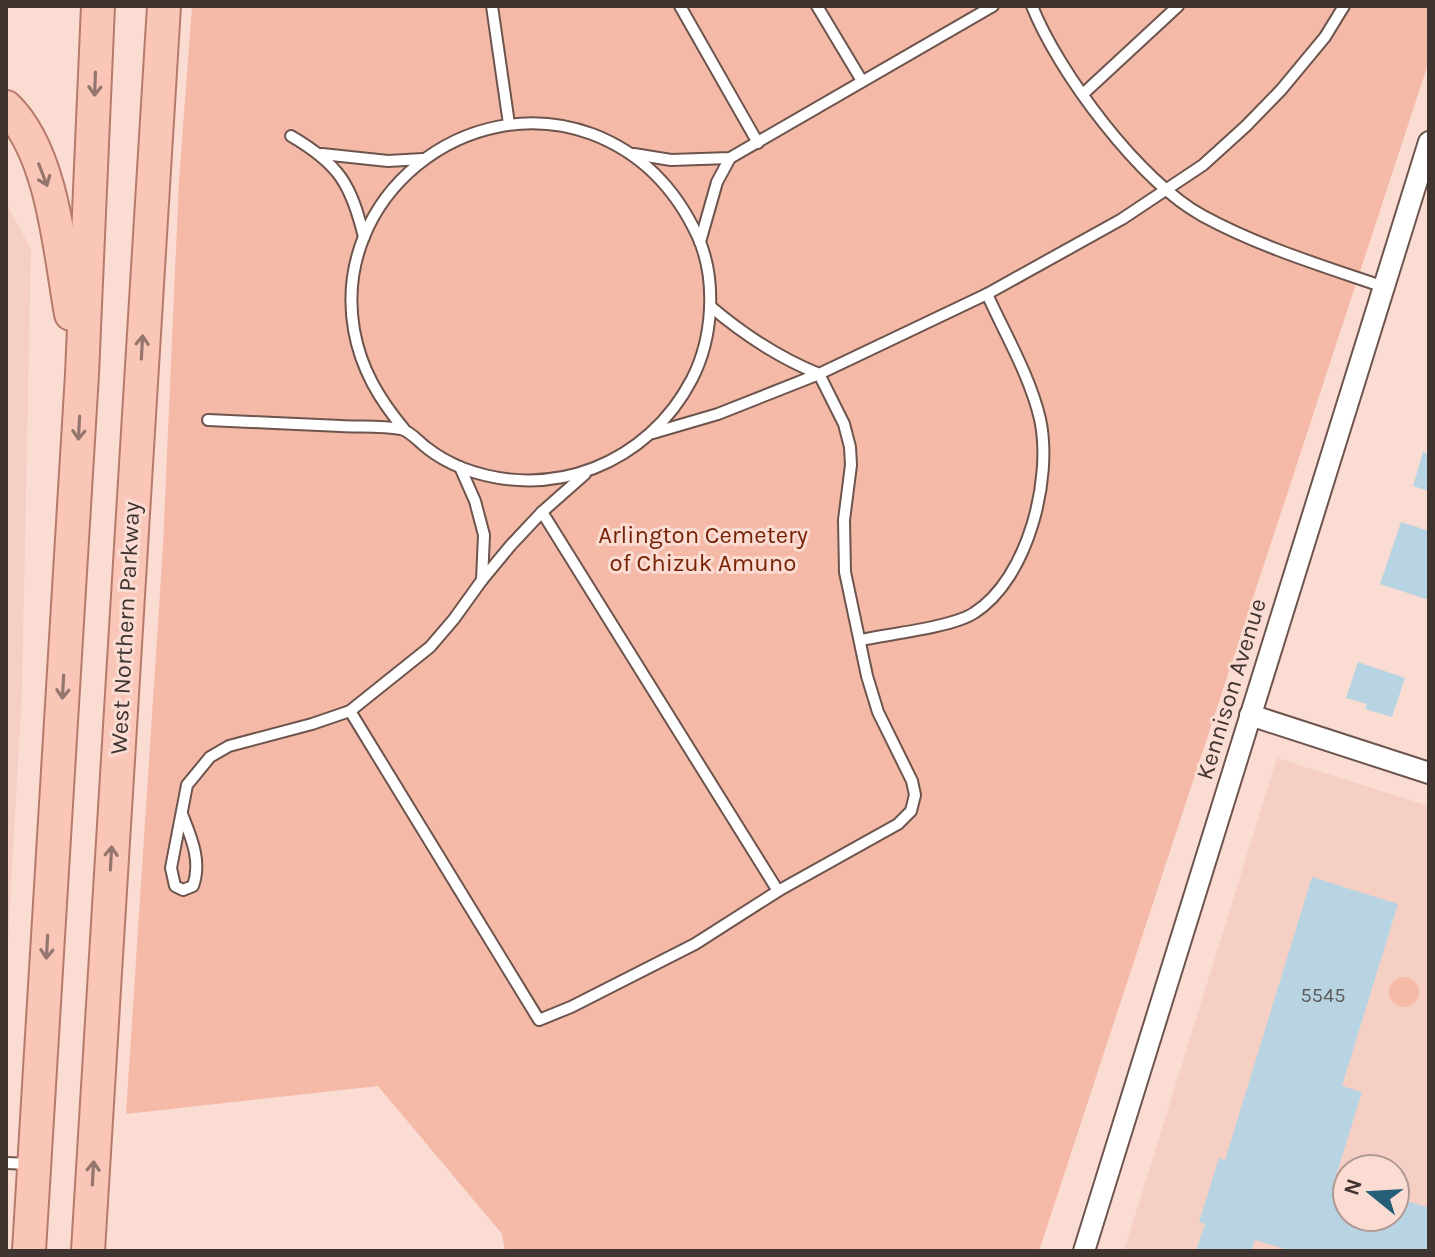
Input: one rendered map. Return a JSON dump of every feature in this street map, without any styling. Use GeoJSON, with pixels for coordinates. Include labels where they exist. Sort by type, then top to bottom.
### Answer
{"type":"FeatureCollection","features":[{"type":"Feature","properties":{"kind":"main road"},"geometry":{"type":"LineString","coordinates":[[29,1251],[20,1163],[82,374],[98,6]]}},
{"type":"Feature","properties":{"kind":"main road","name":"West Northern Parkway"},"geometry":{"type":"LineString","coordinates":[[88,1251],[164,6]]}},
{"type":"Feature","properties":{"kind":"main road"},"geometry":{"type":"LineString","coordinates":[[6,107],[16,117],[48,185],[82,374]]}},
{"type":"Feature","properties":{"kind":"street","name":"Kennison Avenue"},"geometry":{"type":"LineString","coordinates":[[1084,1251],[1429,142]]}},
{"type":"Feature","properties":{"kind":"street"},"geometry":{"type":"LineString","coordinates":[[1250,715],[1429,773]]}},
{"type":"Feature","properties":{"kind":"lane"},"geometry":{"type":"LineString","coordinates":[[492,6],[509,124]]}},
{"type":"Feature","properties":{"kind":"lane"},"geometry":{"type":"LineString","coordinates":[[680,6],[758,143]]}},
{"type":"Feature","properties":{"kind":"lane"},"geometry":{"type":"LineString","coordinates":[[817,6],[862,81]]}},
{"type":"Feature","properties":{"kind":"lane"},"geometry":{"type":"LineString","coordinates":[[632,154],[671,160],[730,158],[993,6]]}},
{"type":"Feature","properties":{"kind":"lane"},"geometry":{"type":"LineString","coordinates":[[1032,6],[1040,27],[1083,94],[1164,190],[1200,215],[1233,231],[1284,253],[1384,287]]}},
{"type":"Feature","properties":{"kind":"lane"},"geometry":{"type":"LineString","coordinates":[[1083,94],[1178,6]]}},
{"type":"Feature","properties":{"kind":"lane"},"geometry":{"type":"LineString","coordinates":[[653,433],[718,414],[819,374],[987,294],[1122,219],[1203,165],[1246,126],[1325,37],[1344,6]]}},
{"type":"Feature","properties":{"kind":"lane"},"geometry":{"type":"LineString","coordinates":[[538,123],[578,129],[609,140],[632,154],[660,177],[683,207],[700,242],[708,277],[710,306],[705,343],[695,374],[683,397],[653,433],[618,459],[587,473],[542,482],[500,479],[460,467],[430,450],[404,429],[382,402],[363,365],[354,328],[352,292],[358,256],[364,237],[387,196],[423,159],[469,133],[509,124],[538,123]]}},
{"type":"Feature","properties":{"kind":"lane"},"geometry":{"type":"LineString","coordinates":[[291,136],[322,154],[344,181],[356,205],[364,237]]}},
{"type":"Feature","properties":{"kind":"lane"},"geometry":{"type":"LineString","coordinates":[[322,154],[388,161],[423,159]]}},
{"type":"Feature","properties":{"kind":"lane"},"geometry":{"type":"LineString","coordinates":[[700,242],[717,182],[730,158]]}},
{"type":"Feature","properties":{"kind":"lane"},"geometry":{"type":"LineString","coordinates":[[861,640],[949,623],[973,614],[994,597],[1011,576],[1027,540],[1041,471],[1043,441],[1040,417],[987,294]]}},
{"type":"Feature","properties":{"kind":"lane"},"geometry":{"type":"LineString","coordinates":[[350,711],[539,1020],[695,944],[778,891],[898,824],[911,811],[915,795],[912,781],[878,712],[867,676],[845,572],[843,545],[851,465],[844,424],[819,374],[758,344],[710,306]]}},
{"type":"Feature","properties":{"kind":"lane"},"geometry":{"type":"LineString","coordinates":[[208,420],[404,429]]}},
{"type":"Feature","properties":{"kind":"lane"},"geometry":{"type":"LineString","coordinates":[[460,467],[475,501],[484,535],[482,580]]}},
{"type":"Feature","properties":{"kind":"lane"},"geometry":{"type":"LineString","coordinates":[[182,814],[196,858],[197,876],[193,886],[183,890],[175,886],[171,868],[187,785],[210,757],[229,746],[350,711],[430,647],[482,580],[542,512],[587,473]]}},
{"type":"Feature","properties":{"kind":"lane"},"geometry":{"type":"LineString","coordinates":[[542,512],[778,891]]}},
{"type":"Feature","properties":{"kind":"shaded area"},"geometry":{"type":"Polygon","coordinates":[[[6,203],[31,249],[22,690],[6,976],[6,203]]]}},
{"type":"Feature","properties":{"kind":"shaded area"},"geometry":{"type":"Polygon","coordinates":[[[1277,758],[1429,806],[1429,1251],[1124,1251],[1277,758]]]}},
{"type":"Feature","properties":{"kind":"green space","name":"Arlington Cemetery of Chizuk Amuno"},"geometry":{"type":"Polygon","coordinates":[[[192,6],[1429,6],[1429,61],[1039,1251],[505,1251],[502,1234],[378,1086],[126,1114],[163,546],[179,180],[192,6]]]}},
{"type":"Feature","properties":{"kind":"green space"},"geometry":{"type":"Polygon","coordinates":[[[1404,977],[1415,981],[1419,992],[1415,1003],[1404,1007],[1393,1003],[1389,992],[1393,981],[1404,977]]]}},
{"type":"Feature","properties":{"kind":"building"},"geometry":{"type":"Polygon","coordinates":[[[1423,452],[1429,454],[1429,491],[1413,486],[1423,452]]]}},
{"type":"Feature","properties":{"kind":"building"},"geometry":{"type":"Polygon","coordinates":[[[1401,522],[1429,531],[1429,600],[1380,584],[1401,522]]]}},
{"type":"Feature","properties":{"kind":"building"},"geometry":{"type":"Polygon","coordinates":[[[1358,662],[1405,678],[1392,717],[1365,709],[1367,704],[1346,698],[1358,662]]]}},
{"type":"Feature","properties":{"kind":"building"},"geometry":{"type":"Polygon","coordinates":[[[1312,877],[1398,904],[1342,1086],[1362,1092],[1343,1153],[1331,1153],[1331,1233],[1411,1233],[1411,1202],[1429,1208],[1429,1251],[1291,1251],[1255,1240],[1251,1251],[1196,1251],[1205,1224],[1199,1222],[1219,1158],[1225,1160],[1312,877]]]}}]}
